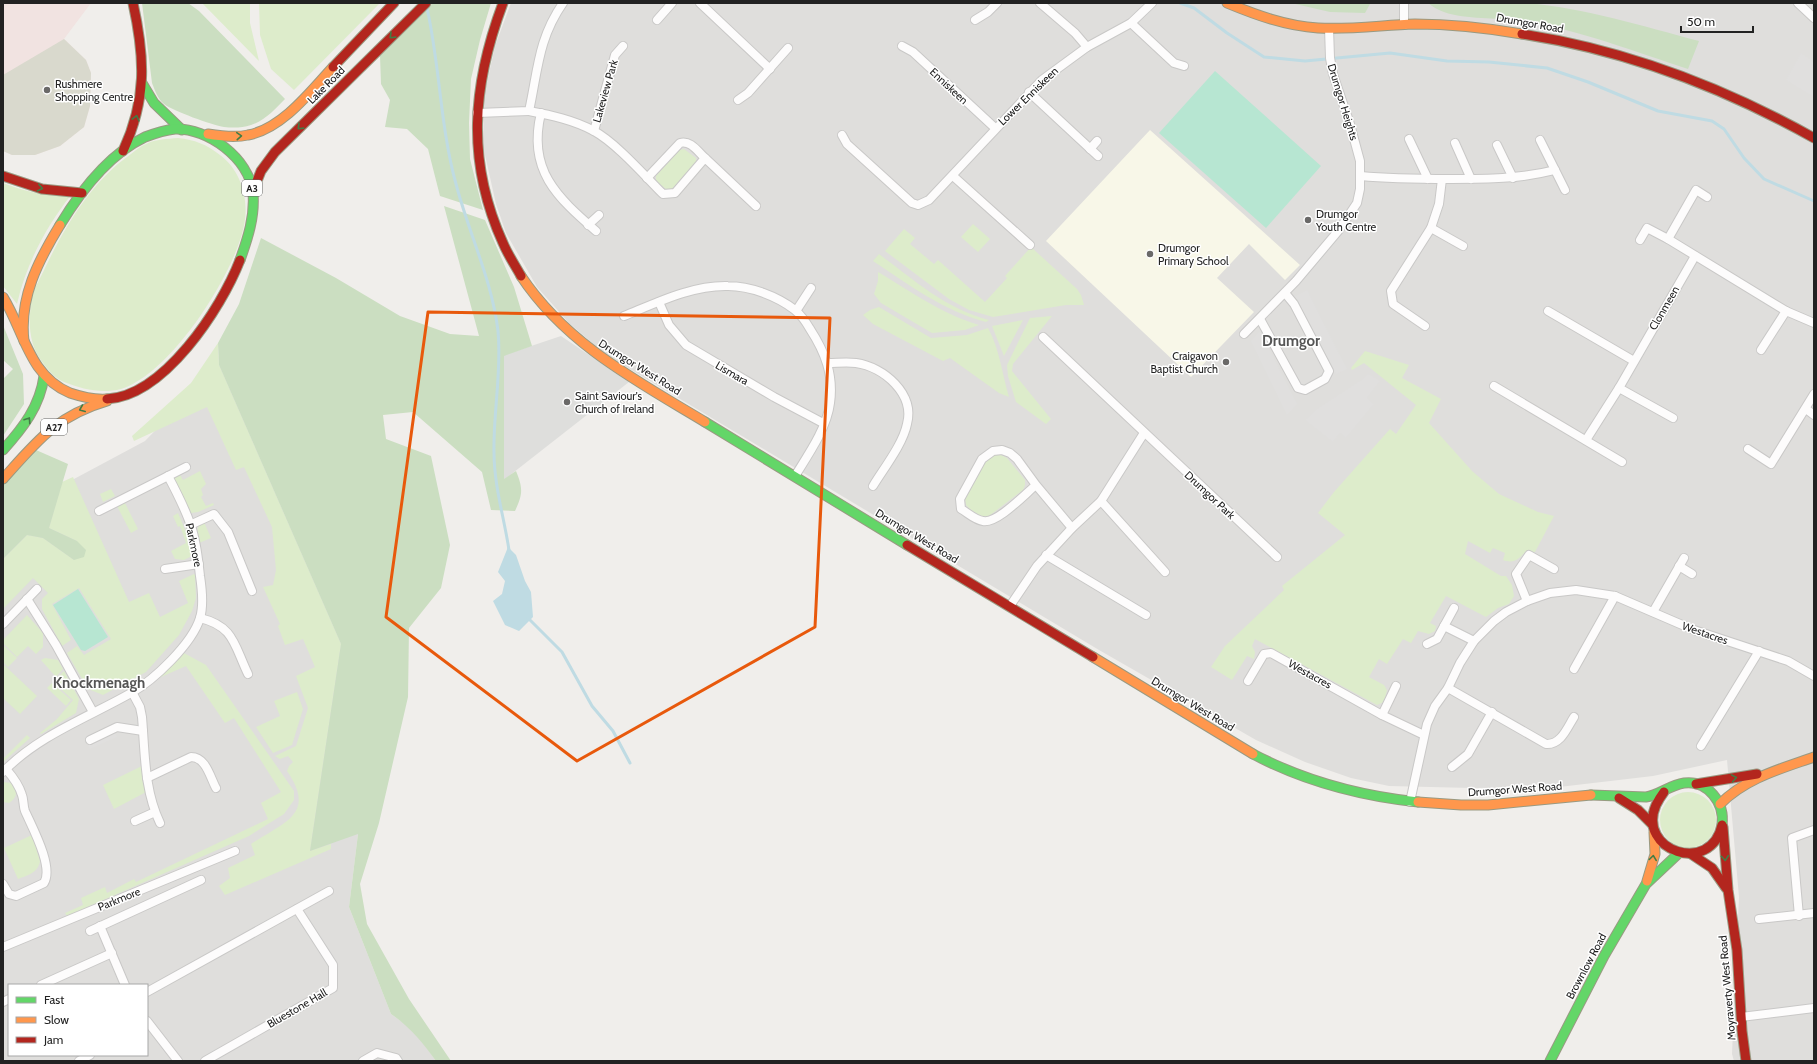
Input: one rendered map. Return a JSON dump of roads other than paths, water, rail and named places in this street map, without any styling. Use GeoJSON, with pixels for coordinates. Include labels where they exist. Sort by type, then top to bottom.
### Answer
{"type":"FeatureCollection","features":[{"type":"Feature","properties":{"kind":"main road"},"geometry":{"type":"LineString","coordinates":[[123,151],[136,120],[142,83],[133,3]]}},
{"type":"Feature","properties":{"kind":"main road","name":"Lake Road"},"geometry":{"type":"LineString","coordinates":[[200,133],[236,137],[260,132],[272,127],[284,118],[394,3]]}},
{"type":"Feature","properties":{"kind":"main road","name":"Drumgor West Road"},"geometry":{"type":"LineString","coordinates":[[503,3],[487,44],[481,68],[477,114],[476,136],[478,156],[481,179],[489,208],[498,231],[521,276],[550,313],[566,330],[611,365],[1010,606],[1105,666],[1264,760],[1341,788],[1410,802],[1489,805],[1591,795],[1647,797],[1664,792]]}},
{"type":"Feature","properties":{"kind":"main road","name":"Drumgor Road"},"geometry":{"type":"LineString","coordinates":[[1227,3],[1240,9],[1300,26],[1329,28],[1442,24],[1489,28],[1537,35],[1590,48],[1701,83],[1758,108],[1814,138]]}},
{"type":"Feature","properties":{"kind":"main road","name":"Lake Road"},"geometry":{"type":"LineString","coordinates":[[253,191],[261,171],[275,152],[423,6]]}},
{"type":"Feature","properties":{"kind":"main road"},"geometry":{"type":"LineString","coordinates":[[142,83],[154,104],[182,130]]}},
{"type":"Feature","properties":{"kind":"main road","name":"A3"},"geometry":{"type":"LineString","coordinates":[[3,297],[14,316],[24,341],[32,358],[44,376],[68,392],[94,398],[120,397],[145,386],[161,374],[191,343],[236,272],[254,219],[253,191],[246,172],[235,155],[227,147],[200,133],[182,130],[164,130],[139,139],[123,151],[96,176],[64,217],[51,238],[33,278],[24,306],[24,341]]}},
{"type":"Feature","properties":{"kind":"main road"},"geometry":{"type":"LineString","coordinates":[[3,176],[42,189],[82,193]]}},
{"type":"Feature","properties":{"kind":"main road","name":"A27"},"geometry":{"type":"LineString","coordinates":[[3,450],[21,431],[33,412],[42,389],[44,376]]}},
{"type":"Feature","properties":{"kind":"main road","name":"A27"},"geometry":{"type":"LineString","coordinates":[[3,479],[34,446],[67,416],[90,406],[120,397]]}},
{"type":"Feature","properties":{"kind":"main road"},"geometry":{"type":"LineString","coordinates":[[1720,804],[1728,794],[1738,787],[1814,757]]}},
{"type":"Feature","properties":{"kind":"main road"},"geometry":{"type":"LineString","coordinates":[[1696,784],[1710,791],[1720,804],[1723,815],[1723,826],[1719,836],[1711,845],[1702,851],[1691,854],[1679,853],[1664,845],[1653,827],[1654,806],[1664,792],[1674,786],[1684,783],[1696,784],[1774,772]]}},
{"type":"Feature","properties":{"kind":"main road","name":"Drumgor West Road"},"geometry":{"type":"LineString","coordinates":[[1607,796],[1622,799],[1638,810],[1653,827]]}},
{"type":"Feature","properties":{"kind":"main road","name":"Moyraverty West Road"},"geometry":{"type":"LineString","coordinates":[[1723,826],[1728,890],[1737,950],[1741,1017],[1746,1061]]}},
{"type":"Feature","properties":{"kind":"main road","name":"Brownlow Road"},"geometry":{"type":"LineString","coordinates":[[1550,1061],[1604,956],[1646,884],[1654,854],[1653,827]]}},
{"type":"Feature","properties":{"kind":"main road","name":"Brownlow Road"},"geometry":{"type":"LineString","coordinates":[[1646,884],[1679,853]]}},
{"type":"Feature","properties":{"kind":"main road","name":"Moyraverty West Road"},"geometry":{"type":"LineString","coordinates":[[1691,854],[1703,859],[1710,865],[1722,879],[1728,890]]}},
{"type":"Feature","properties":{"kind":"street"},"geometry":{"type":"LineString","coordinates":[[529,111],[540,51],[554,16],[563,3]]}},
{"type":"Feature","properties":{"kind":"street"},"geometry":{"type":"LineString","coordinates":[[657,20],[672,3]]}},
{"type":"Feature","properties":{"kind":"street"},"geometry":{"type":"LineString","coordinates":[[700,3],[770,69]]}},
{"type":"Feature","properties":{"kind":"street"},"geometry":{"type":"LineString","coordinates":[[976,20],[988,12],[997,3]]}},
{"type":"Feature","properties":{"kind":"street"},"geometry":{"type":"LineString","coordinates":[[1040,3],[1075,33],[1087,47]]}},
{"type":"Feature","properties":{"kind":"street"},"geometry":{"type":"LineString","coordinates":[[1404,3],[1404,25]]}},
{"type":"Feature","properties":{"kind":"street"},"geometry":{"type":"LineString","coordinates":[[1798,3],[1814,18]]}},
{"type":"Feature","properties":{"kind":"street","name":"Lower Enniskeen"},"geometry":{"type":"LineString","coordinates":[[918,205],[929,200],[953,176],[995,128],[1029,92],[1048,75],[1087,47],[1132,23],[1151,4]]}},
{"type":"Feature","properties":{"kind":"street"},"geometry":{"type":"LineString","coordinates":[[1132,23],[1174,63],[1184,66]]}},
{"type":"Feature","properties":{"kind":"street","name":"Drumgor Heights"},"geometry":{"type":"LineString","coordinates":[[1244,334],[1285,293],[1339,230],[1349,217],[1357,202],[1361,176],[1360,161],[1352,130],[1333,74],[1330,58],[1329,28]]}},
{"type":"Feature","properties":{"kind":"street","name":"Lakeview Park"},"geometry":{"type":"LineString","coordinates":[[477,114],[529,111],[571,122],[594,131],[616,54],[623,46]]}},
{"type":"Feature","properties":{"kind":"street","name":"Enniskeen"},"geometry":{"type":"LineString","coordinates":[[902,46],[913,52],[995,128]]}},
{"type":"Feature","properties":{"kind":"street"},"geometry":{"type":"LineString","coordinates":[[738,100],[748,93],[788,48]]}},
{"type":"Feature","properties":{"kind":"street"},"geometry":{"type":"LineString","coordinates":[[1029,92],[1098,156]]}},
{"type":"Feature","properties":{"kind":"street"},"geometry":{"type":"LineString","coordinates":[[541,113],[538,147],[539,157],[546,178],[566,203],[596,231]]}},
{"type":"Feature","properties":{"kind":"street"},"geometry":{"type":"LineString","coordinates":[[594,131],[606,139],[663,194],[674,192],[705,158]]}},
{"type":"Feature","properties":{"kind":"street"},"geometry":{"type":"LineString","coordinates":[[842,135],[848,144],[912,203],[918,205],[914,214]]}},
{"type":"Feature","properties":{"kind":"street"},"geometry":{"type":"LineString","coordinates":[[1409,139],[1428,179]]}},
{"type":"Feature","properties":{"kind":"street"},"geometry":{"type":"LineString","coordinates":[[1540,140],[1565,190]]}},
{"type":"Feature","properties":{"kind":"street"},"geometry":{"type":"LineString","coordinates":[[1090,149],[1097,141]]}},
{"type":"Feature","properties":{"kind":"street"},"geometry":{"type":"LineString","coordinates":[[647,178],[680,143],[684,142],[691,144],[756,206]]}},
{"type":"Feature","properties":{"kind":"street"},"geometry":{"type":"LineString","coordinates":[[1455,143],[1471,178]]}},
{"type":"Feature","properties":{"kind":"street"},"geometry":{"type":"LineString","coordinates":[[1497,145],[1513,178]]}},
{"type":"Feature","properties":{"kind":"street"},"geometry":{"type":"LineString","coordinates":[[1361,176],[1428,179],[1513,178],[1555,170]]}},
{"type":"Feature","properties":{"kind":"street"},"geometry":{"type":"LineString","coordinates":[[953,176],[1030,245]]}},
{"type":"Feature","properties":{"kind":"street"},"geometry":{"type":"LineString","coordinates":[[1425,326],[1393,304],[1391,291],[1431,228],[1439,204],[1442,179]]}},
{"type":"Feature","properties":{"kind":"street"},"geometry":{"type":"LineString","coordinates":[[1668,238],[1696,190],[1707,197]]}},
{"type":"Feature","properties":{"kind":"street"},"geometry":{"type":"LineString","coordinates":[[588,225],[599,215]]}},
{"type":"Feature","properties":{"kind":"street"},"geometry":{"type":"LineString","coordinates":[[1431,228],[1463,246]]}},
{"type":"Feature","properties":{"kind":"street"},"geometry":{"type":"LineString","coordinates":[[1640,240],[1647,228],[1668,238],[1786,311],[1814,323]]}},
{"type":"Feature","properties":{"kind":"street","name":"Clonmeen"},"geometry":{"type":"LineString","coordinates":[[1586,440],[1619,388],[1695,256]]}},
{"type":"Feature","properties":{"kind":"street"},"geometry":{"type":"LineString","coordinates":[[624,316],[659,302],[708,287],[729,286],[755,290],[781,301],[796,311],[812,332],[828,363],[831,397],[830,405],[816,442],[795,476]]}},
{"type":"Feature","properties":{"kind":"street"},"geometry":{"type":"LineString","coordinates":[[796,311],[811,288]]}},
{"type":"Feature","properties":{"kind":"street"},"geometry":{"type":"LineString","coordinates":[[1260,319],[1298,388],[1305,390],[1325,379],[1329,371],[1294,304],[1285,293]]}},
{"type":"Feature","properties":{"kind":"street","name":"Lismara"},"geometry":{"type":"LineString","coordinates":[[659,302],[669,326],[686,345],[823,424]]}},
{"type":"Feature","properties":{"kind":"street"},"geometry":{"type":"LineString","coordinates":[[1548,311],[1634,361]]}},
{"type":"Feature","properties":{"kind":"street"},"geometry":{"type":"LineString","coordinates":[[1761,350],[1786,311]]}},
{"type":"Feature","properties":{"kind":"street","name":"Drumgor Park"},"geometry":{"type":"LineString","coordinates":[[1043,337],[1277,557]]}},
{"type":"Feature","properties":{"kind":"street"},"geometry":{"type":"LineString","coordinates":[[828,363],[856,363],[870,367],[893,381],[905,398],[909,413],[907,425],[899,442],[873,486]]}},
{"type":"Feature","properties":{"kind":"street"},"geometry":{"type":"LineString","coordinates":[[1494,386],[1622,462]]}},
{"type":"Feature","properties":{"kind":"street"},"geometry":{"type":"LineString","coordinates":[[1619,388],[1673,418]]}},
{"type":"Feature","properties":{"kind":"street"},"geometry":{"type":"LineString","coordinates":[[1748,449],[1771,464],[1814,394]]}},
{"type":"Feature","properties":{"kind":"street"},"geometry":{"type":"LineString","coordinates":[[1806,409],[1814,415]]}},
{"type":"Feature","properties":{"kind":"street"},"geometry":{"type":"LineString","coordinates":[[1010,606],[1028,578],[1046,556],[1072,528],[1102,501],[1144,433]]}},
{"type":"Feature","properties":{"kind":"street"},"geometry":{"type":"LineString","coordinates":[[1036,485],[997,518],[989,521],[982,521],[966,512],[961,509],[959,504],[960,499],[982,460],[993,451],[1002,450],[1010,453],[1017,459],[1036,485],[1072,528]]}},
{"type":"Feature","properties":{"kind":"street"},"geometry":{"type":"LineString","coordinates":[[99,511],[186,467]]}},
{"type":"Feature","properties":{"kind":"street","name":"Parkmore"},"geometry":{"type":"LineString","coordinates":[[3,884],[9,894],[16,896],[44,883],[48,874],[35,832],[24,808],[23,796],[16,781],[5,771],[39,742],[132,692],[176,656],[188,640],[200,618],[202,589],[196,546],[190,525],[168,476]]}},
{"type":"Feature","properties":{"kind":"street"},"geometry":{"type":"LineString","coordinates":[[1102,501],[1164,572]]}},
{"type":"Feature","properties":{"kind":"street"},"geometry":{"type":"LineString","coordinates":[[190,525],[214,514],[228,532],[252,590]]}},
{"type":"Feature","properties":{"kind":"street"},"geometry":{"type":"LineString","coordinates":[[1527,601],[1516,574],[1529,555],[1554,569]]}},
{"type":"Feature","properties":{"kind":"street"},"geometry":{"type":"LineString","coordinates":[[1046,556],[1146,615]]}},
{"type":"Feature","properties":{"kind":"street"},"geometry":{"type":"LineString","coordinates":[[1653,612],[1684,558]]}},
{"type":"Feature","properties":{"kind":"street"},"geometry":{"type":"LineString","coordinates":[[165,569],[199,564]]}},
{"type":"Feature","properties":{"kind":"street"},"geometry":{"type":"LineString","coordinates":[[1679,566],[1692,574]]}},
{"type":"Feature","properties":{"kind":"street"},"geometry":{"type":"LineString","coordinates":[[3,624],[37,589]]}},
{"type":"Feature","properties":{"kind":"street","name":"Westacres"},"geometry":{"type":"LineString","coordinates":[[1410,802],[1424,735],[1435,706],[1448,688],[1460,663],[1474,641],[1494,621],[1506,612],[1527,601],[1550,593],[1576,590],[1615,596],[1694,630],[1788,661],[1814,676]]}},
{"type":"Feature","properties":{"kind":"street"},"geometry":{"type":"LineString","coordinates":[[1574,669],[1615,596]]}},
{"type":"Feature","properties":{"kind":"street"},"geometry":{"type":"LineString","coordinates":[[27,599],[93,712]]}},
{"type":"Feature","properties":{"kind":"street"},"geometry":{"type":"LineString","coordinates":[[1427,644],[1437,639],[1454,608]]}},
{"type":"Feature","properties":{"kind":"street"},"geometry":{"type":"LineString","coordinates":[[200,618],[218,624],[229,633],[248,674]]}},
{"type":"Feature","properties":{"kind":"street"},"geometry":{"type":"LineString","coordinates":[[1444,626],[1474,641]]}},
{"type":"Feature","properties":{"kind":"street"},"geometry":{"type":"LineString","coordinates":[[1701,746],[1759,651]]}},
{"type":"Feature","properties":{"kind":"street","name":"Westacres"},"geometry":{"type":"LineString","coordinates":[[1248,681],[1264,654],[1271,653],[1382,714],[1424,735]]}},
{"type":"Feature","properties":{"kind":"street"},"geometry":{"type":"LineString","coordinates":[[1382,714],[1396,686]]}},
{"type":"Feature","properties":{"kind":"street"},"geometry":{"type":"LineString","coordinates":[[1448,688],[1546,744],[1558,742],[1574,717]]}},
{"type":"Feature","properties":{"kind":"street"},"geometry":{"type":"LineString","coordinates":[[132,692],[140,707],[147,778],[155,812],[160,823]]}},
{"type":"Feature","properties":{"kind":"street"},"geometry":{"type":"LineString","coordinates":[[1452,767],[1468,754],[1492,712]]}},
{"type":"Feature","properties":{"kind":"street"},"geometry":{"type":"LineString","coordinates":[[90,740],[117,727],[143,731]]}},
{"type":"Feature","properties":{"kind":"street"},"geometry":{"type":"LineString","coordinates":[[147,778],[190,757],[195,757],[204,764],[216,788]]}},
{"type":"Feature","properties":{"kind":"street"},"geometry":{"type":"LineString","coordinates":[[135,821],[155,812]]}},
{"type":"Feature","properties":{"kind":"street"},"geometry":{"type":"LineString","coordinates":[[1799,916],[1792,838],[1814,830]]}},
{"type":"Feature","properties":{"kind":"street","name":"Parkmore"},"geometry":{"type":"LineString","coordinates":[[3,947],[235,851]]}},
{"type":"Feature","properties":{"kind":"street"},"geometry":{"type":"LineString","coordinates":[[90,931],[201,880]]}},
{"type":"Feature","properties":{"kind":"street"},"geometry":{"type":"LineString","coordinates":[[148,991],[329,891]]}},
{"type":"Feature","properties":{"kind":"street","name":"Bluestone Hall"},"geometry":{"type":"LineString","coordinates":[[205,1061],[333,988],[333,965],[297,909]]}},
{"type":"Feature","properties":{"kind":"street"},"geometry":{"type":"LineString","coordinates":[[1759,919],[1799,916],[1814,913]]}},
{"type":"Feature","properties":{"kind":"street"},"geometry":{"type":"LineString","coordinates":[[100,926],[124,984]]}},
{"type":"Feature","properties":{"kind":"street"},"geometry":{"type":"LineString","coordinates":[[43,984],[112,954]]}},
{"type":"Feature","properties":{"kind":"street"},"geometry":{"type":"LineString","coordinates":[[1741,1017],[1814,1008]]}},
{"type":"Feature","properties":{"kind":"street"},"geometry":{"type":"LineString","coordinates":[[148,1023],[178,1061]]}},
{"type":"Feature","properties":{"kind":"street"},"geometry":{"type":"LineString","coordinates":[[363,1061],[377,1053],[396,1058],[398,1061]]}},
{"type":"Feature","properties":{"kind":"street"},"geometry":{"type":"LineString","coordinates":[[79,1061],[88,1056]]}},
{"type":"Feature","properties":{"kind":"water"},"geometry":{"type":"Polygon","coordinates":[[[508,547],[516,555],[525,581],[531,592],[533,617],[519,631],[505,625],[493,601],[502,594],[505,581],[498,572],[508,547]]]}},
{"type":"Feature","properties":{"kind":"waterway"},"geometry":{"type":"LineString","coordinates":[[1180,3],[1194,8],[1227,33],[1264,57],[1305,61],[1390,53],[1447,61],[1489,62],[1547,68],[1588,82],[1658,111],[1712,121],[1724,129],[1744,158],[1764,179],[1814,201]]}},
{"type":"Feature","properties":{"kind":"waterway"},"geometry":{"type":"LineString","coordinates":[[427,8],[451,162],[461,203],[486,275],[498,331],[499,361],[494,437],[494,465],[497,489],[509,550]]}},
{"type":"Feature","properties":{"kind":"waterway"},"geometry":{"type":"LineString","coordinates":[[528,618],[562,652],[592,706],[613,731],[630,763]]}},
{"type":"Feature","properties":{"kind":"place","name":"Rushmere Shopping Centre"},"geometry":{"type":"Point","coordinates":[47,90]}},
{"type":"Feature","properties":{"kind":"place","name":"Drumgor Youth Centre"},"geometry":{"type":"Point","coordinates":[1308,220]}},
{"type":"Feature","properties":{"kind":"place","name":"Drumgor Primary School"},"geometry":{"type":"Point","coordinates":[1150,254]}},
{"type":"Feature","properties":{"kind":"place","name":"Craigavon Baptist Church"},"geometry":{"type":"Point","coordinates":[1226,362]}},
{"type":"Feature","properties":{"kind":"place","name":"Saint Saviour's Church of Ireland"},"geometry":{"type":"Point","coordinates":[567,402]}},
{"type":"Feature","properties":{"kind":"district","name":"Drumgor"},"geometry":{"type":"Point","coordinates":[1291,341]}},
{"type":"Feature","properties":{"kind":"district","name":"Knockmenagh"},"geometry":{"type":"Point","coordinates":[99,683]}}]}
